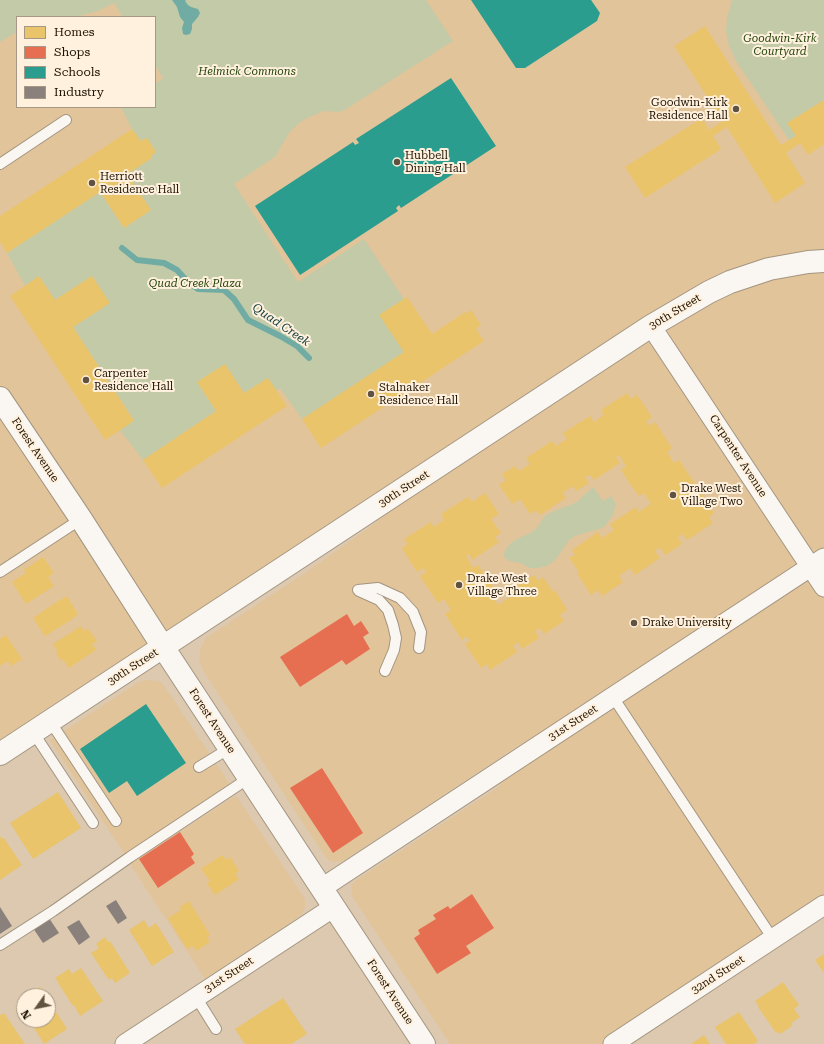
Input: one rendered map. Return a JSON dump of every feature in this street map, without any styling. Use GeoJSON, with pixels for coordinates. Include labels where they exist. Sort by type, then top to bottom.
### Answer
{"type":"FeatureCollection","features":[{"type":"Feature","properties":{"kind":"main road","name":"30th Street"},"geometry":{"type":"LineString","coordinates":[[0,754],[651,326],[709,292],[730,282],[769,269],[808,262],[824,261]]}},
{"type":"Feature","properties":{"kind":"main road","name":"Forest Avenue"},"geometry":{"type":"LineString","coordinates":[[0,398],[81,519],[163,647],[322,888],[421,1043]]}},
{"type":"Feature","properties":{"kind":"street","name":"Carpenter Avenue"},"geometry":{"type":"LineString","coordinates":[[651,326],[817,562],[824,587]]}},
{"type":"Feature","properties":{"kind":"street","name":"31st Street"},"geometry":{"type":"LineString","coordinates":[[322,888],[817,562]]}},
{"type":"Feature","properties":{"kind":"street","name":"32nd Street"},"geometry":{"type":"LineString","coordinates":[[613,1044],[824,905]]}},
{"type":"Feature","properties":{"kind":"street","name":"31st Street"},"geometry":{"type":"LineString","coordinates":[[125,1044],[334,907]]}},
{"type":"Feature","properties":{"kind":"lane"},"geometry":{"type":"LineString","coordinates":[[0,164],[66,120]]}},
{"type":"Feature","properties":{"kind":"lane"},"geometry":{"type":"LineString","coordinates":[[0,572],[81,519]]}},
{"type":"Feature","properties":{"kind":"lane"},"geometry":{"type":"LineString","coordinates":[[384,671],[394,650],[396,638],[393,625],[388,610],[380,600],[358,590],[378,588],[400,598],[413,612],[421,632],[420,648]]}},
{"type":"Feature","properties":{"kind":"lane"},"geometry":{"type":"LineString","coordinates":[[613,697],[773,939]]}},
{"type":"Feature","properties":{"kind":"lane"},"geometry":{"type":"LineString","coordinates":[[41,727],[116,821]]}},
{"type":"Feature","properties":{"kind":"lane"},"geometry":{"type":"LineString","coordinates":[[41,727],[93,823]]}},
{"type":"Feature","properties":{"kind":"lane"},"geometry":{"type":"LineString","coordinates":[[200,767],[230,748]]}},
{"type":"Feature","properties":{"kind":"lane"},"geometry":{"type":"LineString","coordinates":[[0,945],[53,911],[130,857],[249,778]]}},
{"type":"Feature","properties":{"kind":"lane"},"geometry":{"type":"LineString","coordinates":[[196,997],[216,1029]]}},
{"type":"Feature","properties":{"kind":"shaded area","name":"Drake University"},"geometry":{"type":"Polygon","coordinates":[[[0,0],[824,0],[824,905],[612,1044],[450,1044],[352,896],[352,884],[500,786],[492,773],[526,751],[521,744],[343,861],[330,861],[326,858],[204,672],[199,659],[202,645],[206,638],[305,573],[377,522],[368,507],[0,754],[0,0]]]}},
{"type":"Feature","properties":{"kind":"shaded area"},"geometry":{"type":"Polygon","coordinates":[[[145,680],[158,681],[163,684],[229,783],[228,786],[125,855],[50,740],[139,682],[145,680]]]}},
{"type":"Feature","properties":{"kind":"shaded area"},"geometry":{"type":"Polygon","coordinates":[[[235,796],[305,899],[305,907],[302,914],[290,923],[205,979],[130,864],[235,796]]]}},
{"type":"Feature","properties":{"kind":"green space","name":"Quad Creek Plaza"},"geometry":{"type":"Polygon","coordinates":[[[0,0],[426,0],[453,41],[343,111],[324,111],[307,118],[289,133],[275,157],[234,184],[298,282],[364,239],[404,299],[380,315],[404,352],[302,419],[280,388],[276,391],[268,378],[244,393],[225,364],[197,382],[216,411],[143,460],[120,430],[134,420],[73,327],[110,303],[92,276],[55,300],[39,276],[25,286],[7,253],[100,192],[124,228],[151,210],[127,174],[152,158],[151,156],[156,152],[147,138],[141,141],[132,129],[122,108],[156,108],[156,83],[163,78],[156,67],[156,16],[122,16],[114,3],[98,11],[80,16],[16,16],[16,33],[0,42],[0,0]]]}},
{"type":"Feature","properties":{"kind":"green space","name":"Goodwin-Kirk Courtyard"},"geometry":{"type":"Polygon","coordinates":[[[732,0],[824,0],[824,100],[788,123],[796,136],[789,140],[736,61],[729,46],[726,31],[727,18],[732,0]]]}},
{"type":"Feature","properties":{"kind":"green space"},"geometry":{"type":"Polygon","coordinates":[[[593,487],[603,501],[611,496],[616,504],[613,515],[604,527],[575,536],[569,540],[556,559],[547,566],[529,568],[521,563],[509,561],[503,556],[511,543],[536,529],[545,516],[577,502],[593,487]]]}},
{"type":"Feature","properties":{"kind":"water"},"geometry":{"type":"Polygon","coordinates":[[[172,0],[186,0],[185,1],[188,5],[198,9],[200,13],[192,24],[190,34],[183,34],[182,28],[184,22],[172,0]]]}},
{"type":"Feature","properties":{"kind":"building: Homes","name":"Goodwin-Kirk Residence Hall"},"geometry":{"type":"Polygon","coordinates":[[[705,26],[781,145],[796,136],[787,123],[824,100],[824,144],[808,155],[800,143],[786,153],[805,183],[775,203],[727,127],[713,136],[721,149],[645,198],[625,167],[702,118],[709,130],[723,121],[674,46],[705,26]]]}},
{"type":"Feature","properties":{"kind":"building: Homes","name":"Herriott Residence Hall"},"geometry":{"type":"Polygon","coordinates":[[[132,129],[141,141],[147,138],[156,152],[151,156],[152,158],[127,174],[151,210],[124,228],[100,192],[7,253],[0,242],[0,216],[132,129]]]}},
{"type":"Feature","properties":{"kind":"building: Homes","name":"Carpenter Residence Hall"},"geometry":{"type":"Polygon","coordinates":[[[39,276],[55,300],[92,276],[110,303],[73,327],[134,421],[105,440],[10,296],[39,276]]]}},
{"type":"Feature","properties":{"kind":"building: Homes","name":"Stalnaker Residence Hall"},"geometry":{"type":"Polygon","coordinates":[[[407,297],[432,334],[465,312],[466,314],[471,310],[481,325],[476,329],[484,341],[321,448],[302,419],[404,352],[379,315],[407,297]]]}},
{"type":"Feature","properties":{"kind":"building: Homes"},"geometry":{"type":"Polygon","coordinates":[[[225,364],[244,393],[268,378],[287,406],[162,488],[143,460],[216,411],[197,382],[225,364]]]}},
{"type":"Feature","properties":{"kind":"building: Homes","name":"Drake West Village Two"},"geometry":{"type":"Polygon","coordinates":[[[627,393],[631,399],[637,395],[652,417],[646,421],[650,426],[655,422],[672,448],[667,452],[674,463],[679,460],[696,485],[691,489],[694,493],[699,490],[714,513],[709,517],[713,523],[687,540],[683,534],[678,537],[682,544],[665,555],[660,547],[655,551],[660,558],[635,575],[630,568],[619,576],[623,582],[602,596],[598,590],[591,595],[577,573],[579,572],[569,558],[575,555],[572,550],[598,532],[602,538],[614,530],[610,524],[636,507],[639,512],[651,504],[644,493],[639,496],[630,484],[621,470],[626,466],[619,455],[616,457],[620,463],[594,480],[590,475],[585,477],[589,483],[576,491],[573,486],[562,493],[566,498],[540,515],[536,510],[530,514],[520,499],[512,504],[499,485],[506,480],[502,474],[515,466],[519,471],[530,464],[526,458],[552,441],[556,446],[567,439],[563,433],[590,416],[594,422],[604,415],[601,410],[627,393]]]}},
{"type":"Feature","properties":{"kind":"building: Homes","name":"Drake West Village Three"},"geometry":{"type":"Polygon","coordinates":[[[485,493],[499,514],[491,519],[501,533],[495,537],[499,542],[472,560],[469,554],[466,556],[473,568],[478,565],[496,591],[491,594],[498,605],[510,597],[507,593],[534,575],[538,581],[543,577],[553,592],[555,590],[567,610],[560,615],[564,621],[544,634],[540,628],[535,631],[539,638],[522,649],[518,642],[513,646],[517,652],[490,670],[487,664],[481,668],[465,644],[470,641],[467,636],[462,640],[445,614],[451,610],[444,599],[438,603],[420,576],[426,572],[423,568],[417,572],[402,548],[408,544],[404,539],[431,522],[434,527],[444,520],[441,514],[468,497],[472,502],[485,493]]]}},
{"type":"Feature","properties":{"kind":"building: Homes"},"geometry":{"type":"Polygon","coordinates":[[[43,557],[54,573],[48,577],[54,586],[26,604],[12,582],[26,573],[24,570],[43,557]]]}},
{"type":"Feature","properties":{"kind":"building: Homes"},"geometry":{"type":"Polygon","coordinates":[[[67,596],[78,614],[45,636],[33,618],[67,596]]]}},
{"type":"Feature","properties":{"kind":"building: Homes"},"geometry":{"type":"Polygon","coordinates":[[[81,626],[84,631],[88,629],[97,641],[92,644],[96,650],[69,668],[63,659],[61,661],[53,644],[81,626]]]}},
{"type":"Feature","properties":{"kind":"building: Homes"},"geometry":{"type":"Polygon","coordinates":[[[6,635],[22,659],[11,666],[8,661],[0,666],[0,639],[6,635]]]}},
{"type":"Feature","properties":{"kind":"building: Homes"},"geometry":{"type":"Polygon","coordinates":[[[58,792],[81,828],[33,859],[10,823],[58,792]]]}},
{"type":"Feature","properties":{"kind":"building: Homes"},"geometry":{"type":"Polygon","coordinates":[[[0,836],[2,839],[4,838],[22,865],[0,880],[0,836]]]}},
{"type":"Feature","properties":{"kind":"building: Homes"},"geometry":{"type":"Polygon","coordinates":[[[222,855],[226,860],[230,857],[239,871],[235,874],[239,879],[215,895],[207,883],[210,881],[201,869],[222,855]]]}},
{"type":"Feature","properties":{"kind":"building: Homes"},"geometry":{"type":"Polygon","coordinates":[[[189,901],[210,935],[207,937],[210,942],[196,951],[193,946],[187,949],[168,918],[181,910],[180,907],[189,901]]]}},
{"type":"Feature","properties":{"kind":"building: Homes"},"geometry":{"type":"Polygon","coordinates":[[[144,920],[149,928],[156,923],[174,952],[152,966],[129,930],[144,920]]]}},
{"type":"Feature","properties":{"kind":"building: Homes"},"geometry":{"type":"Polygon","coordinates":[[[105,937],[108,942],[110,941],[130,973],[115,983],[112,978],[109,980],[91,953],[99,948],[96,944],[105,937]]]}},
{"type":"Feature","properties":{"kind":"building: Homes"},"geometry":{"type":"Polygon","coordinates":[[[824,954],[824,973],[815,960],[824,954]]]}},
{"type":"Feature","properties":{"kind":"building: Homes"},"geometry":{"type":"Polygon","coordinates":[[[81,968],[103,1001],[80,1016],[55,978],[69,969],[72,974],[81,968]]]}},
{"type":"Feature","properties":{"kind":"building: Homes"},"geometry":{"type":"Polygon","coordinates":[[[783,982],[799,1005],[794,1009],[800,1017],[791,1023],[792,1026],[780,1034],[778,1032],[776,1033],[755,1001],[783,982]]]}},
{"type":"Feature","properties":{"kind":"building: Homes"},"geometry":{"type":"Polygon","coordinates":[[[283,998],[307,1034],[291,1044],[245,1044],[235,1029],[283,998]]]}},
{"type":"Feature","properties":{"kind":"building: Homes"},"geometry":{"type":"Polygon","coordinates":[[[56,1012],[67,1029],[44,1044],[34,1028],[56,1028],[56,1012]]]}},
{"type":"Feature","properties":{"kind":"building: Homes"},"geometry":{"type":"Polygon","coordinates":[[[739,1012],[758,1041],[754,1044],[726,1044],[715,1027],[739,1012]]]}},
{"type":"Feature","properties":{"kind":"building: Homes"},"geometry":{"type":"Polygon","coordinates":[[[4,1013],[25,1044],[0,1044],[0,1015],[4,1013]]]}},
{"type":"Feature","properties":{"kind":"building: Homes"},"geometry":{"type":"Polygon","coordinates":[[[704,1035],[710,1044],[691,1044],[704,1035]]]}},
{"type":"Feature","properties":{"kind":"building: Shops"},"geometry":{"type":"Polygon","coordinates":[[[347,614],[354,626],[361,621],[369,633],[363,637],[370,649],[346,665],[342,660],[300,687],[280,657],[347,614]]]}},
{"type":"Feature","properties":{"kind":"building: Shops"},"geometry":{"type":"Polygon","coordinates":[[[322,768],[363,833],[333,853],[290,788],[322,768]]]}},
{"type":"Feature","properties":{"kind":"building: Shops"},"geometry":{"type":"Polygon","coordinates":[[[180,832],[194,854],[191,857],[195,863],[158,888],[139,859],[180,832]]]}},
{"type":"Feature","properties":{"kind":"building: Shops"},"geometry":{"type":"Polygon","coordinates":[[[472,894],[494,928],[466,946],[471,953],[437,974],[414,938],[420,934],[418,930],[436,919],[433,915],[448,906],[450,909],[472,894]]]}},
{"type":"Feature","properties":{"kind":"building: Schools"},"geometry":{"type":"Polygon","coordinates":[[[471,0],[591,0],[600,13],[597,21],[525,68],[516,68],[471,0]]]}},
{"type":"Feature","properties":{"kind":"building: Schools","name":"Hubbell Dining Hall"},"geometry":{"type":"Polygon","coordinates":[[[451,78],[496,146],[401,208],[399,205],[396,208],[398,211],[300,275],[255,206],[353,142],[355,145],[359,143],[356,139],[451,78]]]}},
{"type":"Feature","properties":{"kind":"building: Schools"},"geometry":{"type":"Polygon","coordinates":[[[146,704],[186,763],[137,796],[127,781],[109,793],[80,749],[146,704]]]}},
{"type":"Feature","properties":{"kind":"building: Industry"},"geometry":{"type":"Polygon","coordinates":[[[116,900],[127,918],[118,924],[106,906],[116,900]]]}},
{"type":"Feature","properties":{"kind":"building: Industry"},"geometry":{"type":"Polygon","coordinates":[[[0,907],[12,926],[0,934],[0,907]]]}},
{"type":"Feature","properties":{"kind":"building: Industry"},"geometry":{"type":"Polygon","coordinates":[[[49,918],[59,933],[43,943],[33,928],[49,918]]]}},
{"type":"Feature","properties":{"kind":"building: Industry"},"geometry":{"type":"Polygon","coordinates":[[[79,920],[90,937],[79,945],[67,927],[79,920]]]}},
{"type":"Feature","properties":{"kind":"waterway","name":"Quad Creek"},"geometry":{"type":"LineString","coordinates":[[122,248],[137,260],[164,263],[177,270],[189,283],[198,289],[224,290],[234,299],[248,320],[297,346],[309,358]]}},
{"type":"Feature","properties":{"kind":"place","name":"Goodwin-Kirk Residence Hall"},"geometry":{"type":"Point","coordinates":[736,109]}},
{"type":"Feature","properties":{"kind":"place","name":"Hubbell Dining Hall"},"geometry":{"type":"Point","coordinates":[397,162]}},
{"type":"Feature","properties":{"kind":"place","name":"Herriott Residence Hall"},"geometry":{"type":"Point","coordinates":[92,183]}},
{"type":"Feature","properties":{"kind":"place","name":"Carpenter Residence Hall"},"geometry":{"type":"Point","coordinates":[86,380]}},
{"type":"Feature","properties":{"kind":"place","name":"Stalnaker Residence Hall"},"geometry":{"type":"Point","coordinates":[371,394]}},
{"type":"Feature","properties":{"kind":"place","name":"Drake West Village Two"},"geometry":{"type":"Point","coordinates":[673,495]}},
{"type":"Feature","properties":{"kind":"place","name":"Drake West Village Three"},"geometry":{"type":"Point","coordinates":[459,585]}},
{"type":"Feature","properties":{"kind":"place","name":"Drake University"},"geometry":{"type":"Point","coordinates":[634,623]}},
{"type":"Feature","properties":{"kind":"park label","name":"Helmick Commons"},"geometry":{"type":"Point","coordinates":[247,72]}}]}
